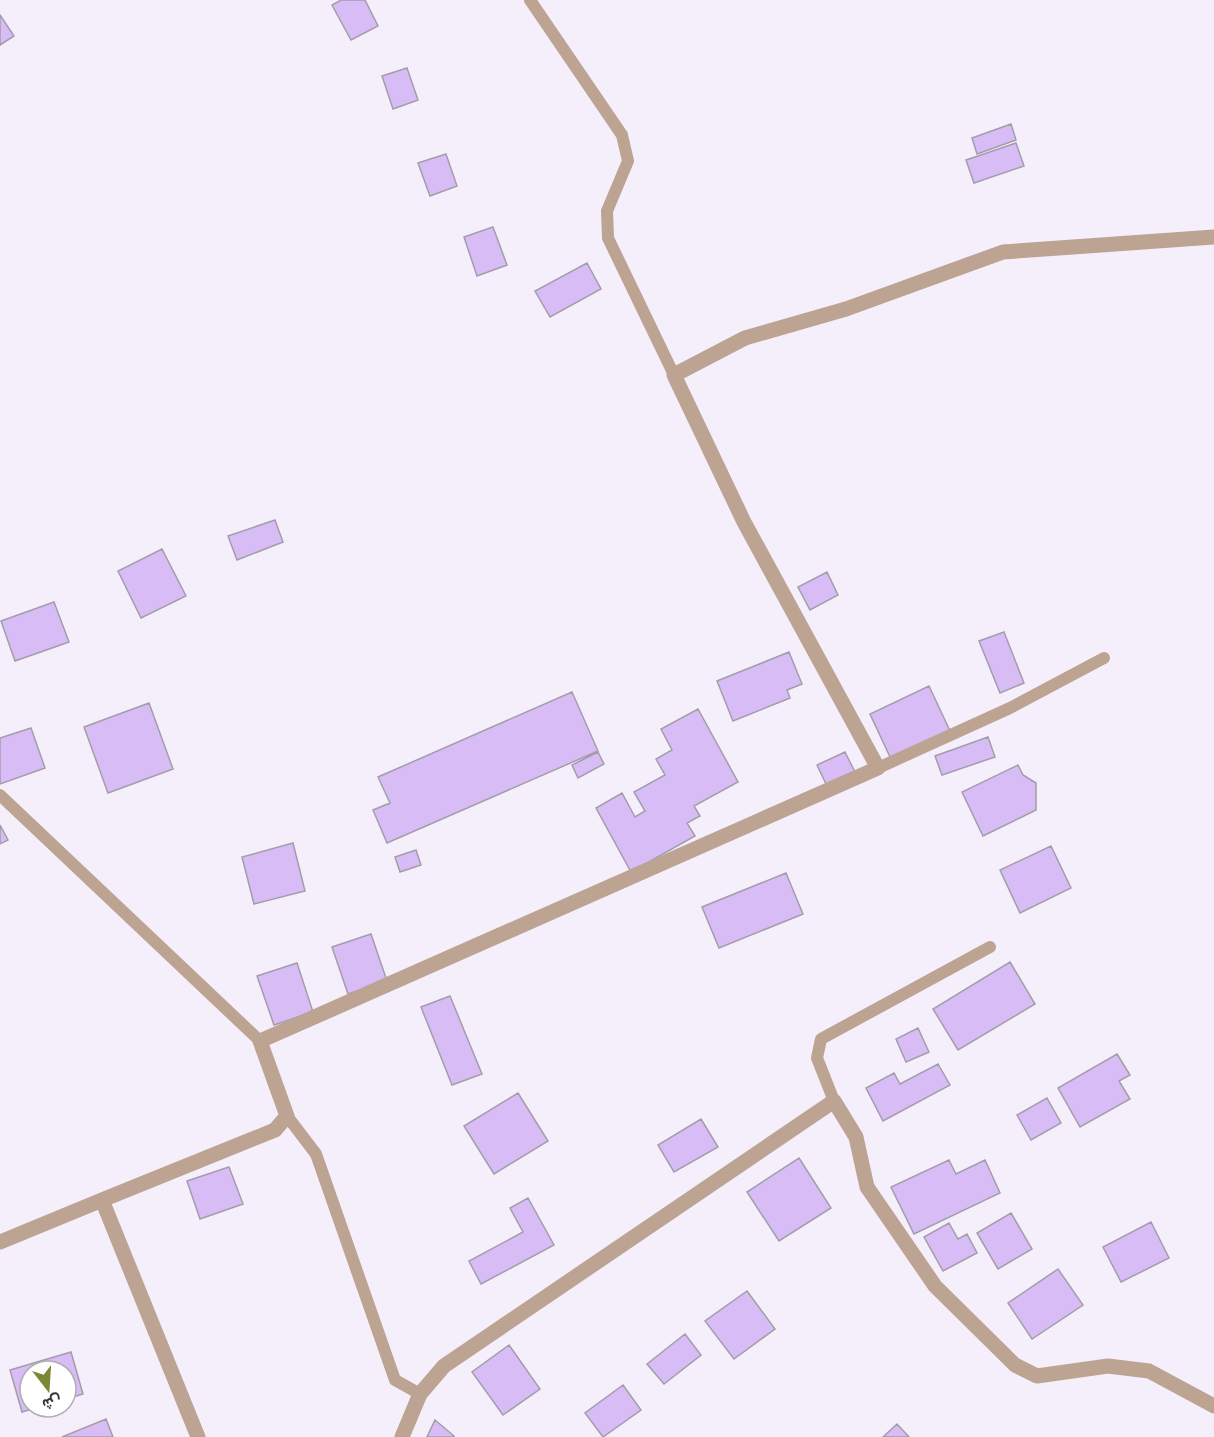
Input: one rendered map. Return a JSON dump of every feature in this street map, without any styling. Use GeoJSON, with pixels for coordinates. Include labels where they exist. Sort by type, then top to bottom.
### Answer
{"type":"FeatureCollection","features":[{"type":"Feature","properties":{"kind":"street"},"geometry":{"type":"LineString","coordinates":[[0,1242],[275,1130],[287,1116],[260,1041],[878,768],[744,522],[674,375],[746,338],[846,309],[1003,252],[1214,237]]}},
{"type":"Feature","properties":{"kind":"street"},"geometry":{"type":"LineString","coordinates":[[402,1437],[420,1394],[444,1365],[834,1101],[856,1137],[867,1187],[935,1286],[1015,1365],[1037,1376],[1108,1366],[1149,1371],[1214,1406]]}},
{"type":"Feature","properties":{"kind":"street"},"geometry":{"type":"LineString","coordinates":[[102,1200],[198,1437]]}},
{"type":"Feature","properties":{"kind":"lane"},"geometry":{"type":"LineString","coordinates":[[530,0],[622,135],[628,161],[607,211],[608,238],[674,375]]}},
{"type":"Feature","properties":{"kind":"lane"},"geometry":{"type":"LineString","coordinates":[[878,768],[1010,708],[1104,658]]}},
{"type":"Feature","properties":{"kind":"lane"},"geometry":{"type":"LineString","coordinates":[[0,795],[260,1041]]}},
{"type":"Feature","properties":{"kind":"lane"},"geometry":{"type":"LineString","coordinates":[[834,1101],[818,1058],[821,1039],[990,947]]}},
{"type":"Feature","properties":{"kind":"lane"},"geometry":{"type":"LineString","coordinates":[[287,1116],[316,1154],[395,1380],[420,1394]]}},
{"type":"Feature","properties":{"kind":"building"},"geometry":{"type":"Polygon","coordinates":[[[341,0],[365,0],[378,26],[351,40],[332,5],[341,0]]]}},
{"type":"Feature","properties":{"kind":"building"},"geometry":{"type":"Polygon","coordinates":[[[0,15],[14,36],[0,45],[0,15]]]}},
{"type":"Feature","properties":{"kind":"building"},"geometry":{"type":"Polygon","coordinates":[[[407,68],[418,100],[393,109],[382,76],[407,68]]]}},
{"type":"Feature","properties":{"kind":"building"},"geometry":{"type":"Polygon","coordinates":[[[1011,124],[1016,140],[977,154],[972,138],[1011,124]]]}},
{"type":"Feature","properties":{"kind":"building"},"geometry":{"type":"Polygon","coordinates":[[[1016,143],[1024,166],[974,183],[966,160],[1016,143]]]}},
{"type":"Feature","properties":{"kind":"building"},"geometry":{"type":"Polygon","coordinates":[[[446,154],[457,186],[430,196],[418,163],[446,154]]]}},
{"type":"Feature","properties":{"kind":"building"},"geometry":{"type":"Polygon","coordinates":[[[493,227],[507,265],[477,276],[464,237],[493,227]]]}},
{"type":"Feature","properties":{"kind":"building"},"geometry":{"type":"Polygon","coordinates":[[[587,263],[601,289],[550,317],[535,291],[587,263]]]}},
{"type":"Feature","properties":{"kind":"building"},"geometry":{"type":"Polygon","coordinates":[[[275,520],[283,542],[237,560],[228,536],[275,520]]]}},
{"type":"Feature","properties":{"kind":"building"},"geometry":{"type":"Polygon","coordinates":[[[162,549],[186,596],[141,618],[118,571],[162,549]]]}},
{"type":"Feature","properties":{"kind":"building"},"geometry":{"type":"Polygon","coordinates":[[[827,572],[838,595],[810,610],[798,587],[827,572]]]}},
{"type":"Feature","properties":{"kind":"building"},"geometry":{"type":"Polygon","coordinates":[[[54,602],[69,642],[15,661],[1,621],[54,602]]]}},
{"type":"Feature","properties":{"kind":"building"},"geometry":{"type":"Polygon","coordinates":[[[1004,632],[1024,683],[1000,693],[979,641],[1004,632]]]}},
{"type":"Feature","properties":{"kind":"building"},"geometry":{"type":"Polygon","coordinates":[[[789,652],[802,684],[787,690],[790,698],[733,721],[717,681],[789,652]]]}},
{"type":"Feature","properties":{"kind":"building"},"geometry":{"type":"Polygon","coordinates":[[[929,686],[950,731],[891,759],[870,714],[929,686]]]}},
{"type":"Feature","properties":{"kind":"building"},"geometry":{"type":"Polygon","coordinates":[[[572,692],[598,751],[387,843],[373,810],[390,803],[378,777],[572,692]]]}},
{"type":"Feature","properties":{"kind":"building"},"geometry":{"type":"Polygon","coordinates":[[[149,703],[173,769],[108,793],[84,727],[149,703]]]}},
{"type":"Feature","properties":{"kind":"building"},"geometry":{"type":"Polygon","coordinates":[[[698,709],[738,782],[694,806],[700,816],[687,823],[695,836],[631,872],[596,808],[622,793],[635,817],[645,811],[634,792],[665,775],[656,759],[672,750],[661,729],[698,709]]]}},
{"type":"Feature","properties":{"kind":"building"},"geometry":{"type":"Polygon","coordinates":[[[31,728],[45,768],[0,784],[0,738],[31,728]]]}},
{"type":"Feature","properties":{"kind":"building"},"geometry":{"type":"Polygon","coordinates":[[[988,737],[995,757],[942,775],[935,756],[988,737]]]}},
{"type":"Feature","properties":{"kind":"building"},"geometry":{"type":"Polygon","coordinates":[[[598,752],[604,764],[578,778],[572,765],[598,752]]]}},
{"type":"Feature","properties":{"kind":"building"},"geometry":{"type":"Polygon","coordinates":[[[845,752],[855,772],[827,786],[817,765],[845,752]]]}},
{"type":"Feature","properties":{"kind":"building"},"geometry":{"type":"Polygon","coordinates":[[[1018,765],[1023,775],[1036,783],[1036,810],[983,836],[962,792],[1018,765]]]}},
{"type":"Feature","properties":{"kind":"building"},"geometry":{"type":"Polygon","coordinates":[[[0,825],[8,840],[0,844],[0,825]]]}},
{"type":"Feature","properties":{"kind":"building"},"geometry":{"type":"Polygon","coordinates":[[[293,843],[305,891],[254,904],[242,857],[293,843]]]}},
{"type":"Feature","properties":{"kind":"building"},"geometry":{"type":"Polygon","coordinates":[[[1051,846],[1071,888],[1020,913],[1000,870],[1051,846]]]}},
{"type":"Feature","properties":{"kind":"building"},"geometry":{"type":"Polygon","coordinates":[[[416,850],[421,865],[400,872],[395,857],[416,850]]]}},
{"type":"Feature","properties":{"kind":"building"},"geometry":{"type":"Polygon","coordinates":[[[786,873],[803,914],[719,948],[702,907],[786,873]]]}},
{"type":"Feature","properties":{"kind":"building"},"geometry":{"type":"Polygon","coordinates":[[[371,934],[387,981],[348,994],[332,947],[371,934]]]}},
{"type":"Feature","properties":{"kind":"building"},"geometry":{"type":"Polygon","coordinates":[[[1010,962],[1035,1004],[958,1050],[933,1009],[1010,962]]]}},
{"type":"Feature","properties":{"kind":"building"},"geometry":{"type":"Polygon","coordinates":[[[297,963],[313,1012],[274,1025],[257,976],[297,963]]]}},
{"type":"Feature","properties":{"kind":"building"},"geometry":{"type":"Polygon","coordinates":[[[450,996],[482,1074],[452,1085],[421,1007],[450,996]]]}},
{"type":"Feature","properties":{"kind":"building"},"geometry":{"type":"Polygon","coordinates":[[[918,1028],[929,1052],[906,1062],[896,1039],[918,1028]]]}},
{"type":"Feature","properties":{"kind":"building"},"geometry":{"type":"Polygon","coordinates":[[[1117,1054],[1130,1075],[1119,1081],[1130,1099],[1080,1127],[1058,1088],[1117,1054]]]}},
{"type":"Feature","properties":{"kind":"building"},"geometry":{"type":"Polygon","coordinates":[[[938,1064],[950,1085],[883,1121],[866,1088],[894,1073],[900,1084],[938,1064]]]}},
{"type":"Feature","properties":{"kind":"building"},"geometry":{"type":"Polygon","coordinates":[[[518,1093],[548,1141],[494,1174],[464,1126],[518,1093]]]}},
{"type":"Feature","properties":{"kind":"building"},"geometry":{"type":"Polygon","coordinates":[[[1047,1098],[1061,1123],[1031,1140],[1017,1115],[1047,1098]]]}},
{"type":"Feature","properties":{"kind":"building"},"geometry":{"type":"Polygon","coordinates":[[[701,1119],[718,1147],[674,1172],[658,1145],[701,1119]]]}},
{"type":"Feature","properties":{"kind":"building"},"geometry":{"type":"Polygon","coordinates":[[[799,1158],[831,1208],[779,1241],[747,1192],[799,1158]]]}},
{"type":"Feature","properties":{"kind":"building"},"geometry":{"type":"Polygon","coordinates":[[[949,1160],[956,1174],[985,1160],[1000,1193],[914,1234],[891,1187],[949,1160]]]}},
{"type":"Feature","properties":{"kind":"building"},"geometry":{"type":"Polygon","coordinates":[[[229,1167],[243,1204],[200,1219],[187,1181],[229,1167]]]}},
{"type":"Feature","properties":{"kind":"building"},"geometry":{"type":"Polygon","coordinates":[[[528,1198],[554,1245],[481,1284],[469,1261],[523,1232],[510,1208],[528,1198]]]}},
{"type":"Feature","properties":{"kind":"building"},"geometry":{"type":"Polygon","coordinates":[[[1011,1213],[1032,1249],[998,1269],[977,1233],[1011,1213]]]}},
{"type":"Feature","properties":{"kind":"building"},"geometry":{"type":"Polygon","coordinates":[[[1151,1222],[1169,1258],[1121,1282],[1103,1247],[1151,1222]]]}},
{"type":"Feature","properties":{"kind":"building"},"geometry":{"type":"Polygon","coordinates":[[[949,1223],[958,1239],[967,1234],[977,1253],[943,1271],[924,1237],[949,1223]]]}},
{"type":"Feature","properties":{"kind":"building"},"geometry":{"type":"Polygon","coordinates":[[[1058,1269],[1083,1305],[1032,1339],[1008,1303],[1058,1269]]]}},
{"type":"Feature","properties":{"kind":"building"},"geometry":{"type":"Polygon","coordinates":[[[747,1291],[775,1329],[734,1359],[705,1321],[747,1291]]]}},
{"type":"Feature","properties":{"kind":"building"},"geometry":{"type":"Polygon","coordinates":[[[685,1334],[701,1355],[664,1384],[647,1364],[685,1334]]]}},
{"type":"Feature","properties":{"kind":"building"},"geometry":{"type":"Polygon","coordinates":[[[509,1345],[540,1389],[503,1415],[472,1372],[509,1345]]]}},
{"type":"Feature","properties":{"kind":"building"},"geometry":{"type":"Polygon","coordinates":[[[71,1352],[73,1359],[47,1359],[71,1352]]]}},
{"type":"Feature","properties":{"kind":"building"},"geometry":{"type":"Polygon","coordinates":[[[18,1368],[18,1398],[10,1370],[18,1368]]]}},
{"type":"Feature","properties":{"kind":"building"},"geometry":{"type":"Polygon","coordinates":[[[78,1376],[83,1394],[78,1395],[78,1376]]]}},
{"type":"Feature","properties":{"kind":"building"},"geometry":{"type":"Polygon","coordinates":[[[623,1385],[641,1410],[603,1437],[585,1413],[623,1385]]]}},
{"type":"Feature","properties":{"kind":"building"},"geometry":{"type":"Polygon","coordinates":[[[106,1419],[113,1437],[62,1437],[106,1419]]]}},
{"type":"Feature","properties":{"kind":"building"},"geometry":{"type":"Polygon","coordinates":[[[435,1420],[454,1436],[427,1437],[435,1420]]]}},
{"type":"Feature","properties":{"kind":"building"},"geometry":{"type":"Polygon","coordinates":[[[897,1424],[909,1437],[883,1437],[897,1424]]]}}]}
